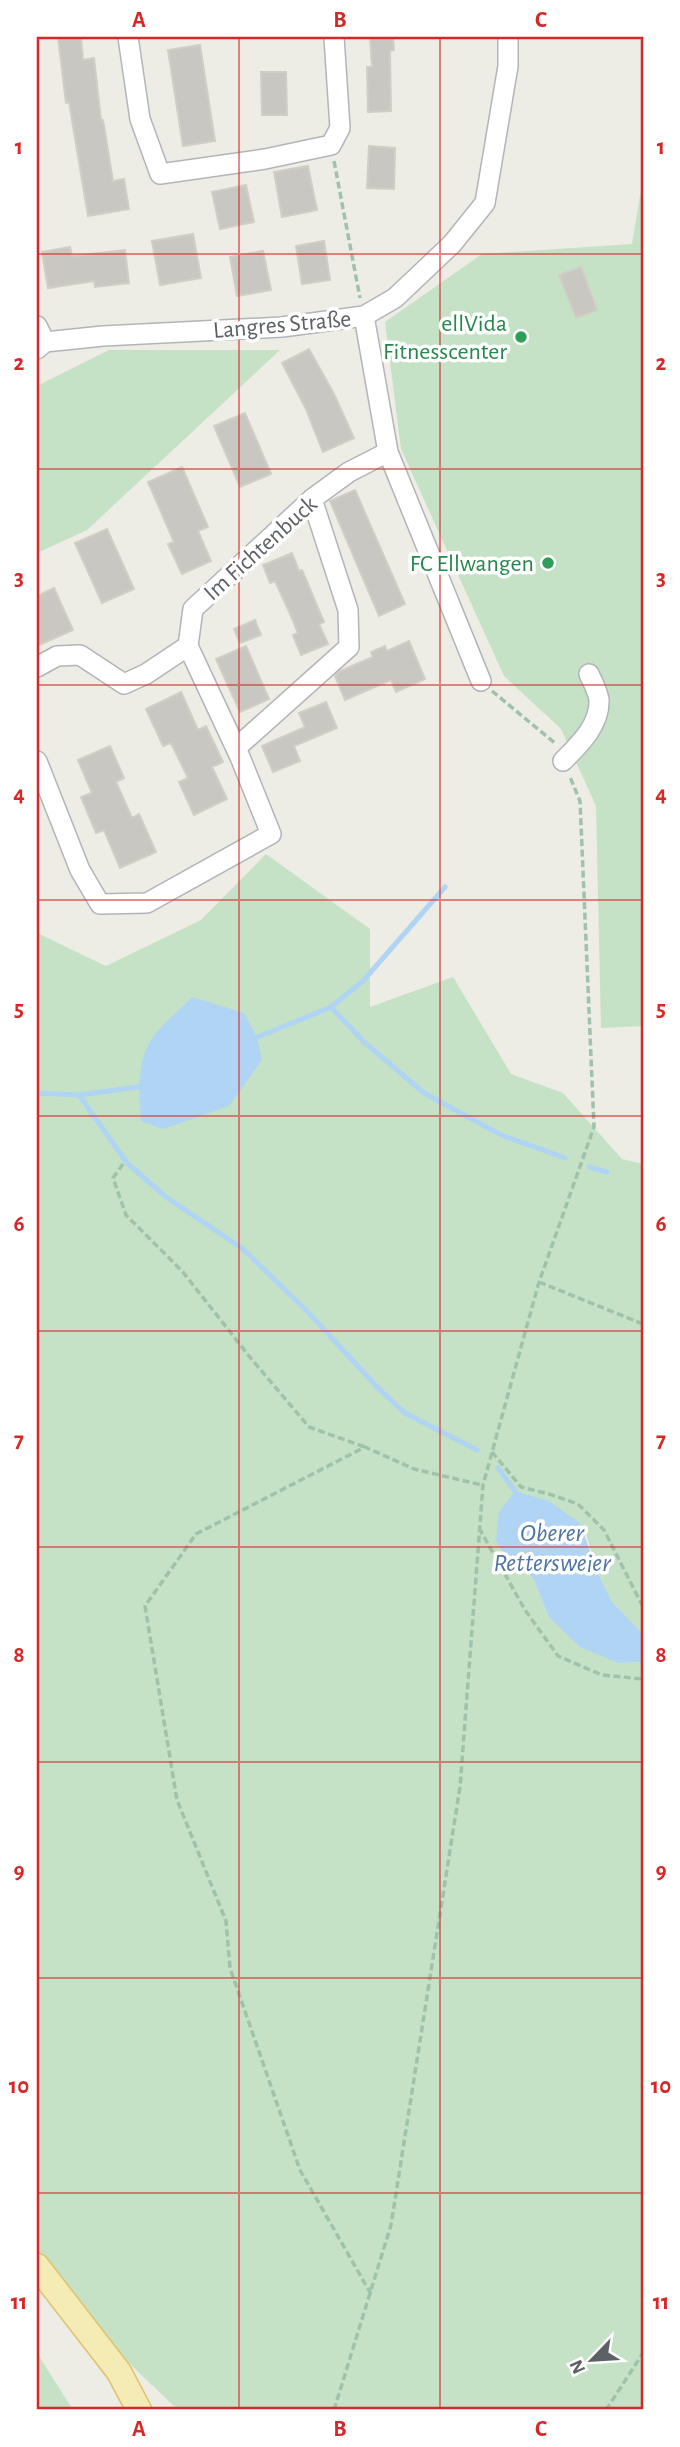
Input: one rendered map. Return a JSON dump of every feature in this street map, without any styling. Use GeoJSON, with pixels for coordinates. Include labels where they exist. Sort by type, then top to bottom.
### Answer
{"type":"FeatureCollection","features":[{"type":"Feature","properties":{"kind":"main road"},"geometry":{"type":"LineString","coordinates":[[37,2266],[119,2372],[139,2410]]}},
{"type":"Feature","properties":{"kind":"street"},"geometry":{"type":"LineString","coordinates":[[128,37],[140,119],[160,174],[265,159],[331,145],[340,128],[334,37]]}},
{"type":"Feature","properties":{"kind":"street","name":"Langres Straße"},"geometry":{"type":"LineString","coordinates":[[40,339],[282,327],[364,316],[395,298],[452,244],[485,203],[508,66],[508,37]]}},
{"type":"Feature","properties":{"kind":"street"},"geometry":{"type":"LineString","coordinates":[[364,316],[388,452],[481,681]]}},
{"type":"Feature","properties":{"kind":"street","name":"Im Fichtenbuck"},"geometry":{"type":"LineString","coordinates":[[188,646],[193,609],[312,499],[349,471],[388,452]]}},
{"type":"Feature","properties":{"kind":"street"},"geometry":{"type":"LineString","coordinates":[[236,748],[349,647],[348,610],[312,499]]}},
{"type":"Feature","properties":{"kind":"street"},"geometry":{"type":"LineString","coordinates":[[37,667],[57,656],[80,655],[124,684],[146,674],[188,646],[236,748],[271,834],[147,903],[100,904],[80,870],[37,761]]}},
{"type":"Feature","properties":{"kind":"street"},"geometry":{"type":"LineString","coordinates":[[563,761],[584,740],[597,717],[599,698],[589,674]]}},
{"type":"Feature","properties":{"kind":"path"},"geometry":{"type":"LineString","coordinates":[[331,145],[364,316]]}},
{"type":"Feature","properties":{"kind":"path"},"geometry":{"type":"LineString","coordinates":[[334,2410],[391,2225],[460,1787],[483,1485],[539,1282],[594,1127],[580,801],[556,744],[481,681]]}},
{"type":"Feature","properties":{"kind":"path"},"geometry":{"type":"LineString","coordinates":[[123,1164],[113,1178],[126,1216],[182,1271],[248,1356],[309,1427],[365,1447],[414,1469],[483,1485]]}},
{"type":"Feature","properties":{"kind":"path"},"geometry":{"type":"LineString","coordinates":[[539,1282],[643,1324]]}},
{"type":"Feature","properties":{"kind":"path"},"geometry":{"type":"LineString","coordinates":[[365,1447],[196,1534],[145,1606],[177,1800],[226,1921],[230,1968],[300,2170],[371,2294]]}},
{"type":"Feature","properties":{"kind":"path"},"geometry":{"type":"LineString","coordinates":[[492,1452],[521,1488],[578,1504],[604,1530],[643,1607]]}},
{"type":"Feature","properties":{"kind":"path"},"geometry":{"type":"LineString","coordinates":[[478,1526],[525,1610],[558,1656],[602,1675],[643,1679]]}},
{"type":"Feature","properties":{"kind":"path"},"geometry":{"type":"LineString","coordinates":[[606,2410],[643,2353]]}},
{"type":"Feature","properties":{"kind":"green space","name":"FC Ellwangen"},"geometry":{"type":"Polygon","coordinates":[[[643,178],[643,1026],[601,1028],[596,806],[561,729],[504,676],[401,449],[385,322],[482,254],[632,244],[643,178]]]}},
{"type":"Feature","properties":{"kind":"green space"},"geometry":{"type":"Polygon","coordinates":[[[109,350],[280,350],[87,530],[37,553],[37,386],[109,350]]]}},
{"type":"Feature","properties":{"kind":"green space"},"geometry":{"type":"Polygon","coordinates":[[[266,854],[370,929],[370,1007],[453,977],[511,1074],[563,1093],[622,1159],[643,1164],[643,1634],[612,1602],[597,1571],[586,1534],[505,1555],[533,1578],[549,1617],[618,1663],[639,1662],[643,1665],[643,2410],[178,2410],[129,2363],[37,2250],[37,933],[106,966],[201,920],[266,854]]]}},
{"type":"Feature","properties":{"kind":"green space"},"geometry":{"type":"Polygon","coordinates":[[[37,2353],[73,2410],[37,2410],[37,2353]]]}},
{"type":"Feature","properties":{"kind":"water"},"geometry":{"type":"Polygon","coordinates":[[[192,997],[244,1013],[257,1037],[262,1060],[229,1106],[163,1129],[141,1121],[142,1062],[150,1041],[192,997]]]}},
{"type":"Feature","properties":{"kind":"water","name":"Oberer Rettersweier"},"geometry":{"type":"Polygon","coordinates":[[[515,1491],[549,1501],[580,1523],[597,1571],[612,1602],[643,1634],[643,1665],[639,1662],[618,1663],[580,1647],[549,1617],[533,1578],[504,1555],[496,1541],[499,1512],[515,1491]]]}},
{"type":"Feature","properties":{"kind":"building"},"geometry":{"type":"Polygon","coordinates":[[[58,37],[81,37],[83,60],[94,58],[101,120],[113,181],[124,179],[129,209],[88,216],[69,102],[66,103],[58,37]]]}},
{"type":"Feature","properties":{"kind":"building"},"geometry":{"type":"Polygon","coordinates":[[[370,37],[393,37],[394,50],[390,51],[391,111],[368,112],[367,67],[372,67],[370,37]]]}},
{"type":"Feature","properties":{"kind":"building"},"geometry":{"type":"Polygon","coordinates":[[[200,45],[215,141],[183,146],[168,50],[200,45]]]}},
{"type":"Feature","properties":{"kind":"building"},"geometry":{"type":"Polygon","coordinates":[[[261,72],[286,72],[287,115],[262,115],[261,72]]]}},
{"type":"Feature","properties":{"kind":"building"},"geometry":{"type":"Polygon","coordinates":[[[369,146],[395,148],[394,189],[367,188],[369,146]]]}},
{"type":"Feature","properties":{"kind":"building"},"geometry":{"type":"Polygon","coordinates":[[[308,166],[317,210],[282,217],[274,172],[308,166]]]}},
{"type":"Feature","properties":{"kind":"building"},"geometry":{"type":"Polygon","coordinates":[[[246,185],[254,222],[220,229],[212,192],[246,185]]]}},
{"type":"Feature","properties":{"kind":"building"},"geometry":{"type":"Polygon","coordinates":[[[193,234],[201,278],[160,285],[152,241],[193,234]]]}},
{"type":"Feature","properties":{"kind":"building"},"geometry":{"type":"Polygon","coordinates":[[[324,241],[330,280],[302,284],[296,246],[324,241]]]}},
{"type":"Feature","properties":{"kind":"building"},"geometry":{"type":"Polygon","coordinates":[[[70,247],[72,256],[125,250],[129,283],[95,287],[94,281],[48,288],[42,252],[70,247]]]}},
{"type":"Feature","properties":{"kind":"building"},"geometry":{"type":"Polygon","coordinates":[[[263,251],[271,290],[237,296],[230,257],[263,251]]]}},
{"type":"Feature","properties":{"kind":"building"},"geometry":{"type":"Polygon","coordinates":[[[581,267],[597,310],[576,318],[559,275],[581,267]]]}},
{"type":"Feature","properties":{"kind":"building"},"geometry":{"type":"Polygon","coordinates":[[[309,349],[354,438],[323,452],[305,407],[282,363],[309,349]]]}},
{"type":"Feature","properties":{"kind":"building"},"geometry":{"type":"Polygon","coordinates":[[[245,413],[271,474],[240,487],[214,426],[245,413]]]}},
{"type":"Feature","properties":{"kind":"building"},"geometry":{"type":"Polygon","coordinates":[[[182,467],[208,527],[198,531],[211,561],[182,574],[168,544],[174,542],[148,482],[182,467]]]}},
{"type":"Feature","properties":{"kind":"building"},"geometry":{"type":"Polygon","coordinates":[[[355,490],[405,604],[379,616],[330,501],[355,490]]]}},
{"type":"Feature","properties":{"kind":"building"},"geometry":{"type":"Polygon","coordinates":[[[107,529],[134,589],[102,603],[75,543],[107,529]]]}},
{"type":"Feature","properties":{"kind":"building"},"geometry":{"type":"Polygon","coordinates":[[[292,553],[324,622],[319,624],[328,644],[301,655],[293,635],[298,633],[291,616],[275,581],[270,583],[263,565],[292,553]]]}},
{"type":"Feature","properties":{"kind":"building"},"geometry":{"type":"Polygon","coordinates":[[[54,588],[73,630],[37,646],[37,596],[54,588]]]}},
{"type":"Feature","properties":{"kind":"building"},"geometry":{"type":"Polygon","coordinates":[[[255,620],[261,635],[240,643],[234,629],[255,620]]]}},
{"type":"Feature","properties":{"kind":"building"},"geometry":{"type":"Polygon","coordinates":[[[409,641],[425,679],[396,692],[391,680],[345,700],[335,676],[340,671],[373,657],[371,652],[385,646],[387,651],[409,641]]]}},
{"type":"Feature","properties":{"kind":"building"},"geometry":{"type":"Polygon","coordinates":[[[246,646],[269,699],[240,712],[216,659],[246,646]]]}},
{"type":"Feature","properties":{"kind":"building"},"geometry":{"type":"Polygon","coordinates":[[[181,692],[198,730],[206,726],[223,762],[212,767],[227,799],[194,815],[179,782],[188,778],[171,743],[163,746],[146,709],[181,692]]]}},
{"type":"Feature","properties":{"kind":"building"},"geometry":{"type":"Polygon","coordinates":[[[326,702],[337,728],[294,746],[300,761],[273,772],[262,746],[305,727],[299,713],[326,702]]]}},
{"type":"Feature","properties":{"kind":"building"},"geometry":{"type":"Polygon","coordinates":[[[110,746],[124,778],[116,782],[132,818],[139,814],[156,852],[120,868],[104,830],[96,833],[81,797],[92,793],[78,760],[110,746]]]}},
{"type":"Feature","properties":{"kind":"waterway"},"geometry":{"type":"LineString","coordinates":[[253,1039],[331,1007],[363,981],[445,887]]}},
{"type":"Feature","properties":{"kind":"waterway"},"geometry":{"type":"LineString","coordinates":[[331,1007],[363,1041],[424,1093],[501,1135],[565,1158]]}},
{"type":"Feature","properties":{"kind":"waterway"},"geometry":{"type":"LineString","coordinates":[[79,1095],[145,1086]]}},
{"type":"Feature","properties":{"kind":"waterway"},"geometry":{"type":"LineString","coordinates":[[37,1093],[79,1095],[127,1163],[166,1197],[243,1249],[405,1413],[477,1450]]}},
{"type":"Feature","properties":{"kind":"waterway"},"geometry":{"type":"LineString","coordinates":[[589,1167],[607,1172]]}},
{"type":"Feature","properties":{"kind":"waterway"},"geometry":{"type":"LineString","coordinates":[[498,1468],[515,1491]]}},
{"type":"Feature","properties":{"kind":"place","name":"ellVida Fitnesscenter"},"geometry":{"type":"Point","coordinates":[521,337]}},
{"type":"Feature","properties":{"kind":"place","name":"FC Ellwangen"},"geometry":{"type":"Point","coordinates":[548,563]}}]}
